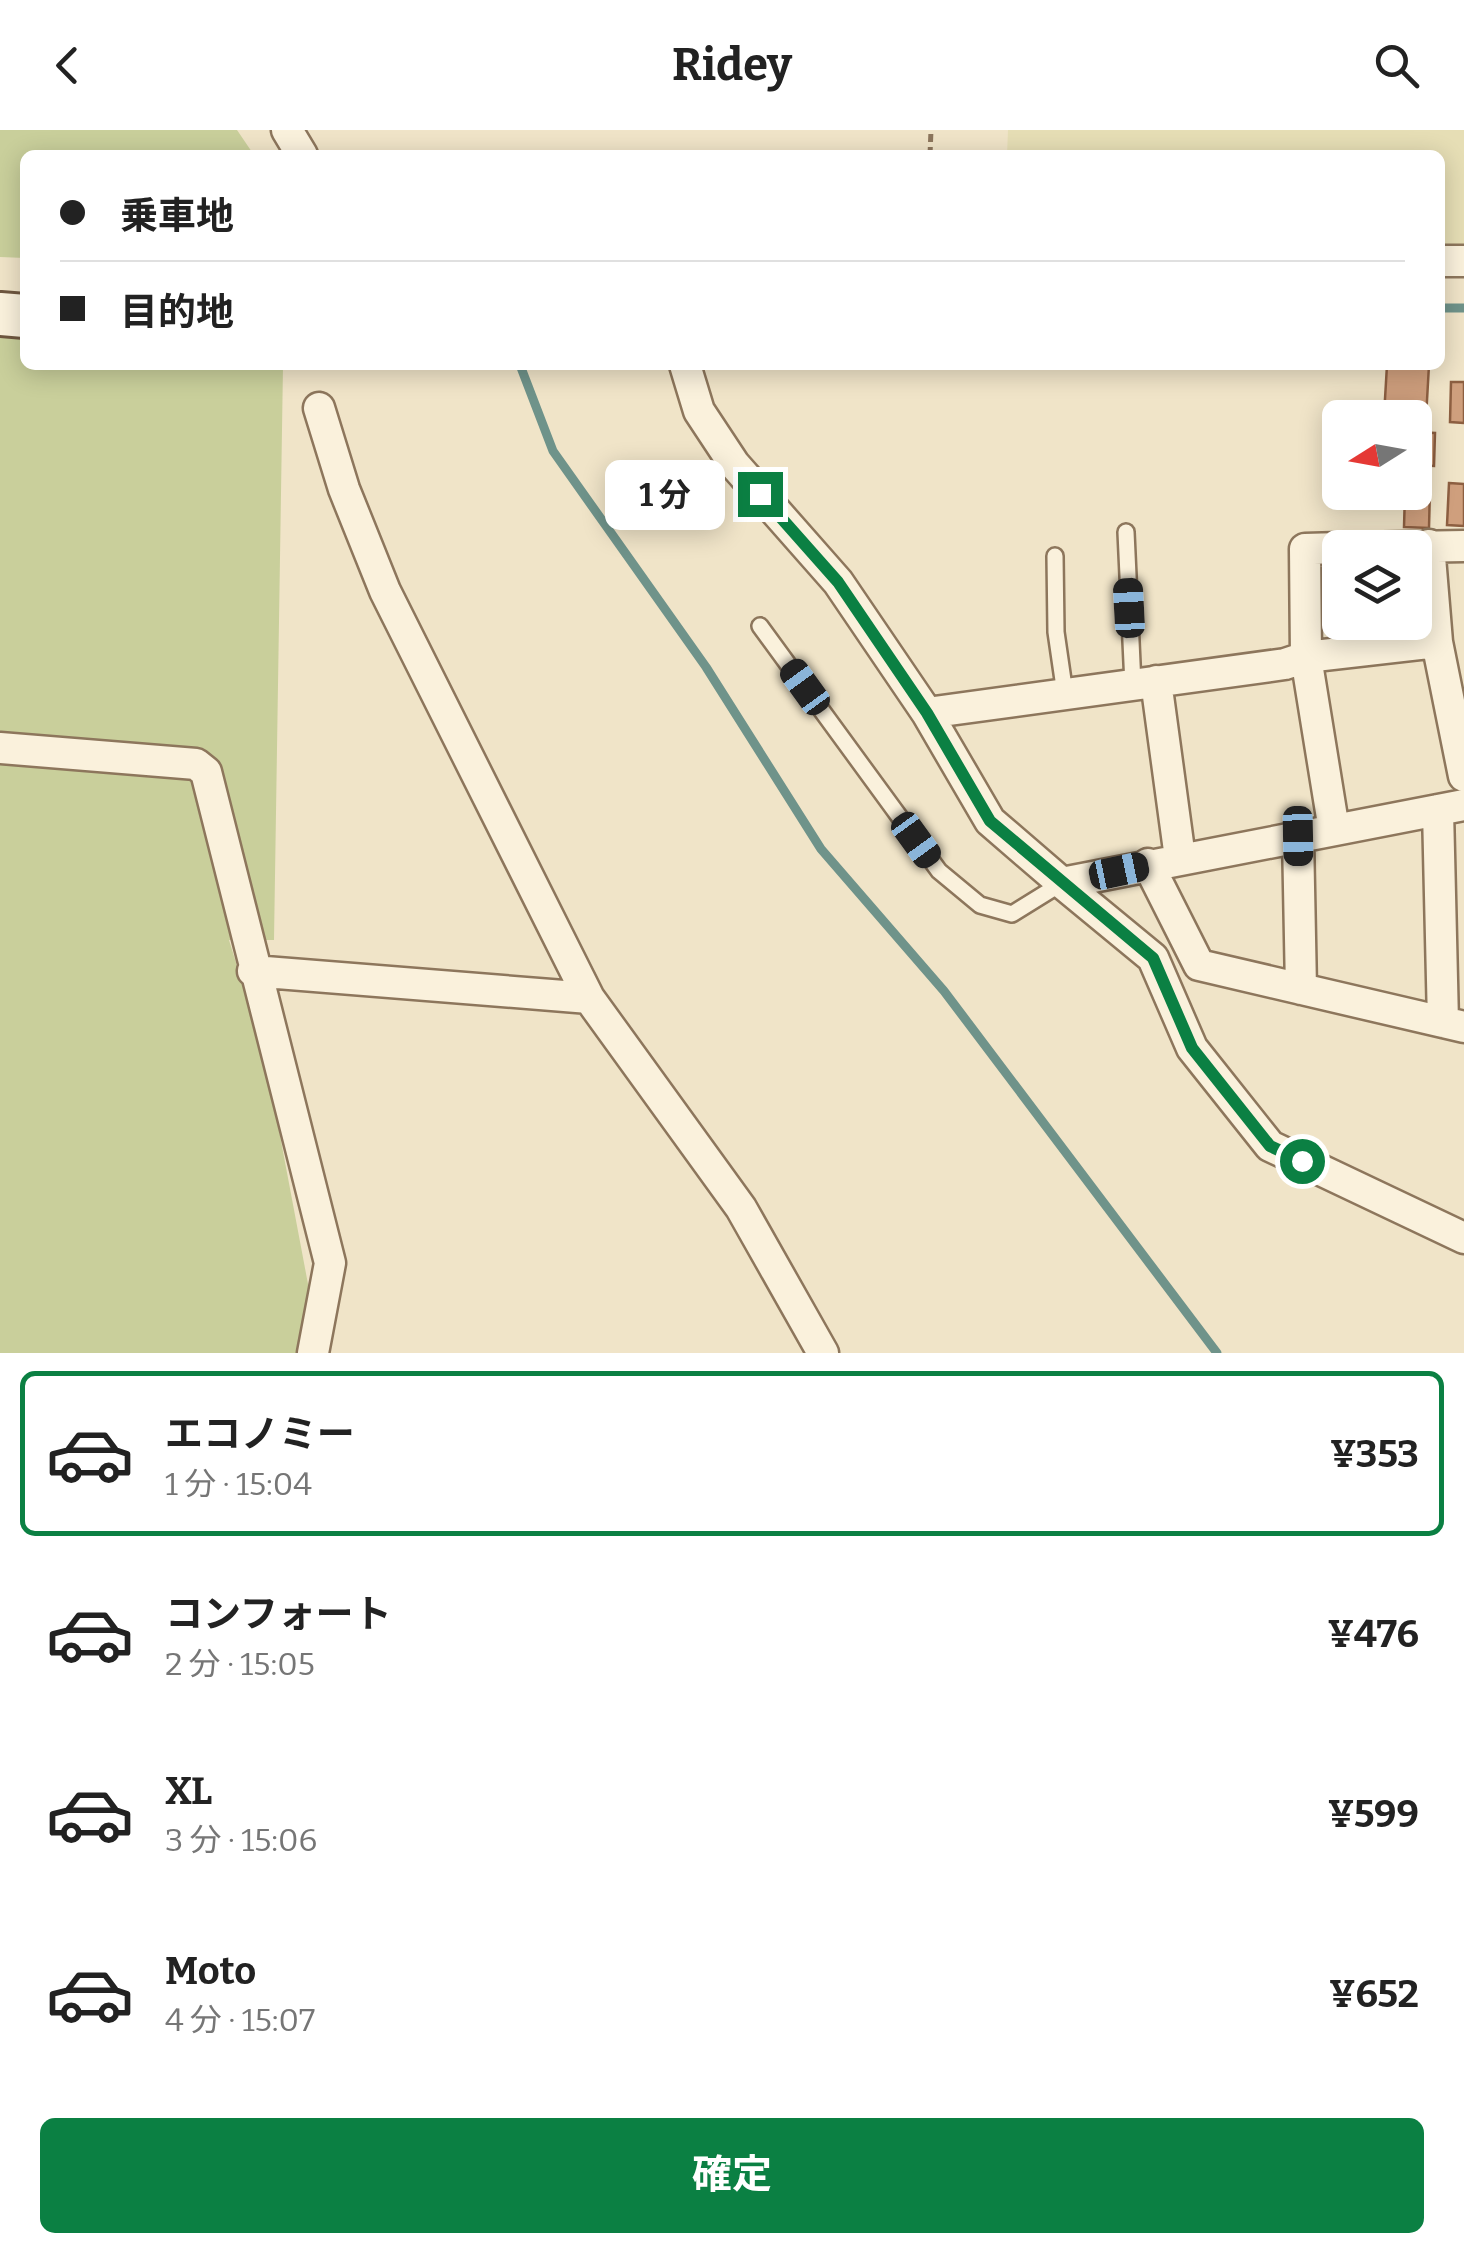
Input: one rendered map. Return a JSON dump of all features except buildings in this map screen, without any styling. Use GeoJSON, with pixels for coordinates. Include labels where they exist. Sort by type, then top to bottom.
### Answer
{"type":"FeatureCollection","features":[{"type":"Feature","properties":{"kind":"street"},"geometry":{"type":"LineString","coordinates":[[686,370],[699,411],[734,464],[838,582],[927,713],[990,821],[1153,958],[1192,1048],[1270,1146],[1464,1238]]}},
{"type":"Feature","properties":{"kind":"street"},"geometry":{"type":"LineString","coordinates":[[320,408],[344,489],[385,591],[589,998],[741,1208],[823,1353]]}},
{"type":"Feature","properties":{"kind":"street"},"geometry":{"type":"LineString","coordinates":[[1432,545],[1464,546]]}},
{"type":"Feature","properties":{"kind":"street"},"geometry":{"type":"LineString","coordinates":[[1322,549],[1305,549],[1306,657],[1334,830]]}},
{"type":"Feature","properties":{"kind":"street"},"geometry":{"type":"LineString","coordinates":[[1432,581],[1437,642],[1464,776]]}},
{"type":"Feature","properties":{"kind":"street"},"geometry":{"type":"LineString","coordinates":[[927,713],[1285,664],[1306,657],[1437,642]]}},
{"type":"Feature","properties":{"kind":"street"},"geometry":{"type":"LineString","coordinates":[[1144,683],[1180,858]]}},
{"type":"Feature","properties":{"kind":"street"},"geometry":{"type":"LineString","coordinates":[[0,748],[196,764],[206,772],[330,1263],[313,1353]]}},
{"type":"Feature","properties":{"kind":"street"},"geometry":{"type":"LineString","coordinates":[[1062,883],[1148,864],[1451,808],[1453,1025],[1199,966],[1148,864]]}},
{"type":"Feature","properties":{"kind":"street"},"geometry":{"type":"LineString","coordinates":[[1298,836],[1301,989]]}},
{"type":"Feature","properties":{"kind":"street"},"geometry":{"type":"LineString","coordinates":[[253,970],[589,998]]}},
{"type":"Feature","properties":{"kind":"lane"},"geometry":{"type":"LineString","coordinates":[[1126,532],[1144,683]]}},
{"type":"Feature","properties":{"kind":"lane"},"geometry":{"type":"LineString","coordinates":[[1054,556],[1056,632],[1066,694]]}},
{"type":"Feature","properties":{"kind":"lane"},"geometry":{"type":"LineString","coordinates":[[760,626],[939,871],[980,904],[1012,914],[1062,883]]}},
{"type":"Feature","properties":{"kind":"shaded area"},"geometry":{"type":"Polygon","coordinates":[[[1008,130],[1464,130],[1464,253],[1445,253],[1445,150],[1007,150],[1008,130]]]}},
{"type":"Feature","properties":{"kind":"green space"},"geometry":{"type":"Polygon","coordinates":[[[0,130],[237,130],[251,150],[20,150],[20,258],[0,257],[0,130]]]}},
{"type":"Feature","properties":{"kind":"green space"},"geometry":{"type":"Polygon","coordinates":[[[0,330],[20,333],[20,370],[283,370],[274,940],[229,940],[265,1056],[321,1353],[0,1353],[0,330]]]}},
{"type":"Feature","properties":{"kind":"waterway"},"geometry":{"type":"LineString","coordinates":[[1445,308],[1464,308]]}},
{"type":"Feature","properties":{"kind":"waterway"},"geometry":{"type":"LineString","coordinates":[[522,370],[553,451],[706,667],[821,849],[944,991],[1217,1353]]}},
{"type":"Feature","properties":{"kind":"route"},"geometry":{"type":"LineString","coordinates":[[760,494],[838,582],[927,713],[990,821],[1153,958],[1192,1048],[1270,1146],[1302,1161]]}}]}
